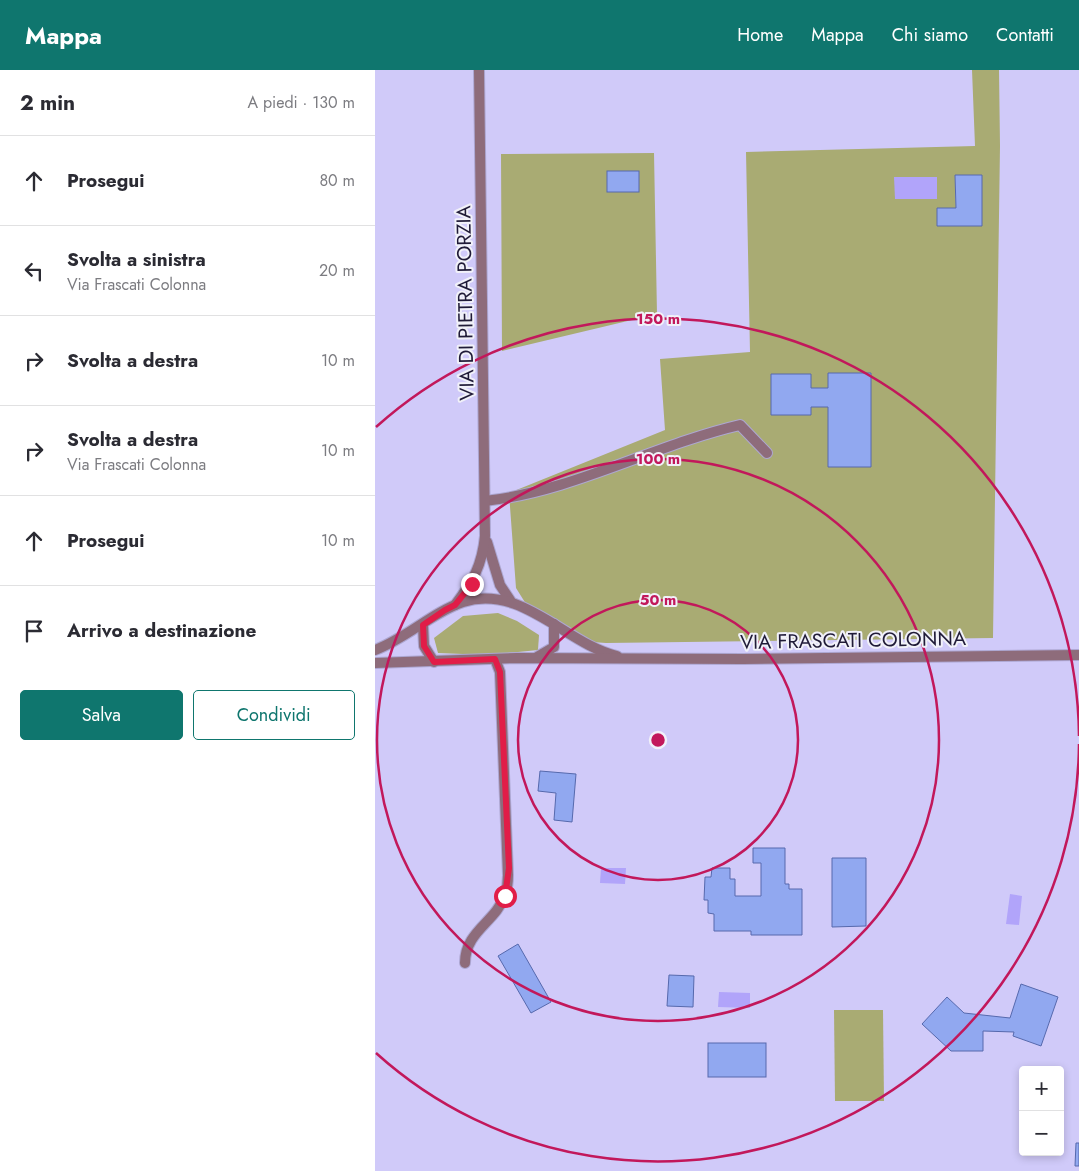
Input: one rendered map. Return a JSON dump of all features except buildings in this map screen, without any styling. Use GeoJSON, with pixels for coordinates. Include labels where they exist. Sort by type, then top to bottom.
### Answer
{"type":"FeatureCollection","features":[{"type":"Feature","properties":{"kind":"street","name":"VIA DI PIETRA PORZIA"},"geometry":{"type":"LineString","coordinates":[[479,70],[485,536]]}},
{"type":"Feature","properties":{"kind":"street"},"geometry":{"type":"LineString","coordinates":[[485,501],[510,498],[581,479],[702,434],[740,425],[767,453]]}},
{"type":"Feature","properties":{"kind":"street"},"geometry":{"type":"LineString","coordinates":[[485,536],[500,585],[510,600]]}},
{"type":"Feature","properties":{"kind":"street"},"geometry":{"type":"LineString","coordinates":[[455,605],[472,584],[479,567],[485,536]]}},
{"type":"Feature","properties":{"kind":"street"},"geometry":{"type":"LineString","coordinates":[[375,650],[423,625],[455,605],[465,602],[510,600]]}},
{"type":"Feature","properties":{"kind":"street","name":"VIA FRASCATI COLONNA"},"geometry":{"type":"LineString","coordinates":[[510,600],[611,655],[628,658]]}},
{"type":"Feature","properties":{"kind":"street"},"geometry":{"type":"LineString","coordinates":[[536,658],[554,647],[554,624]]}},
{"type":"Feature","properties":{"kind":"street"},"geometry":{"type":"LineString","coordinates":[[423,625],[424,646],[434,662]]}},
{"type":"Feature","properties":{"kind":"street","name":"VIA FRASCATI COLONNA"},"geometry":{"type":"LineString","coordinates":[[375,663],[536,658],[1079,655]]}},
{"type":"Feature","properties":{"kind":"street"},"geometry":{"type":"LineString","coordinates":[[465,963],[470,940],[500,905],[505,896],[508,881],[500,672],[495,659]]}},
{"type":"Feature","properties":{"kind":"green space"},"geometry":{"type":"Polygon","coordinates":[[[972,70],[999,70],[1000,146],[993,638],[606,643],[578,641],[531,612],[516,588],[509,493],[665,430],[660,359],[750,352],[746,152],[975,146],[972,70]],[[955,175],[956,208],[937,208],[937,226],[982,226],[981,175],[955,175]],[[828,373],[828,388],[811,388],[811,407],[828,407],[828,467],[871,467],[870,373],[828,373]]]}},
{"type":"Feature","properties":{"kind":"green space"},"geometry":{"type":"Polygon","coordinates":[[[654,153],[657,314],[502,351],[501,154],[654,153]],[[607,171],[607,192],[639,192],[639,171],[607,171]]]}},
{"type":"Feature","properties":{"kind":"green space"},"geometry":{"type":"Polygon","coordinates":[[[498,613],[517,621],[539,635],[538,650],[488,655],[438,653],[434,638],[463,616],[498,613]]]}},
{"type":"Feature","properties":{"kind":"green space"},"geometry":{"type":"Polygon","coordinates":[[[834,1010],[883,1010],[884,1101],[835,1101],[834,1010]]]}},
{"type":"Feature","properties":{"kind":"shaded area"},"geometry":{"type":"Polygon","coordinates":[[[894,177],[937,177],[937,199],[895,199],[894,177]]]}},
{"type":"Feature","properties":{"kind":"shaded area"},"geometry":{"type":"Polygon","coordinates":[[[601,868],[626,868],[625,884],[600,883],[601,868]]]}},
{"type":"Feature","properties":{"kind":"shaded area"},"geometry":{"type":"Polygon","coordinates":[[[1010,894],[1022,896],[1019,925],[1006,924],[1010,894]]]}},
{"type":"Feature","properties":{"kind":"shaded area"},"geometry":{"type":"Polygon","coordinates":[[[719,992],[750,993],[750,1008],[718,1007],[719,992]]]}},
{"type":"Feature","properties":{"kind":"route"},"geometry":{"type":"LineString","coordinates":[[472,584],[455,605],[423,625],[424,646],[434,662],[495,659],[500,672],[509,868],[505,896]]}}]}
